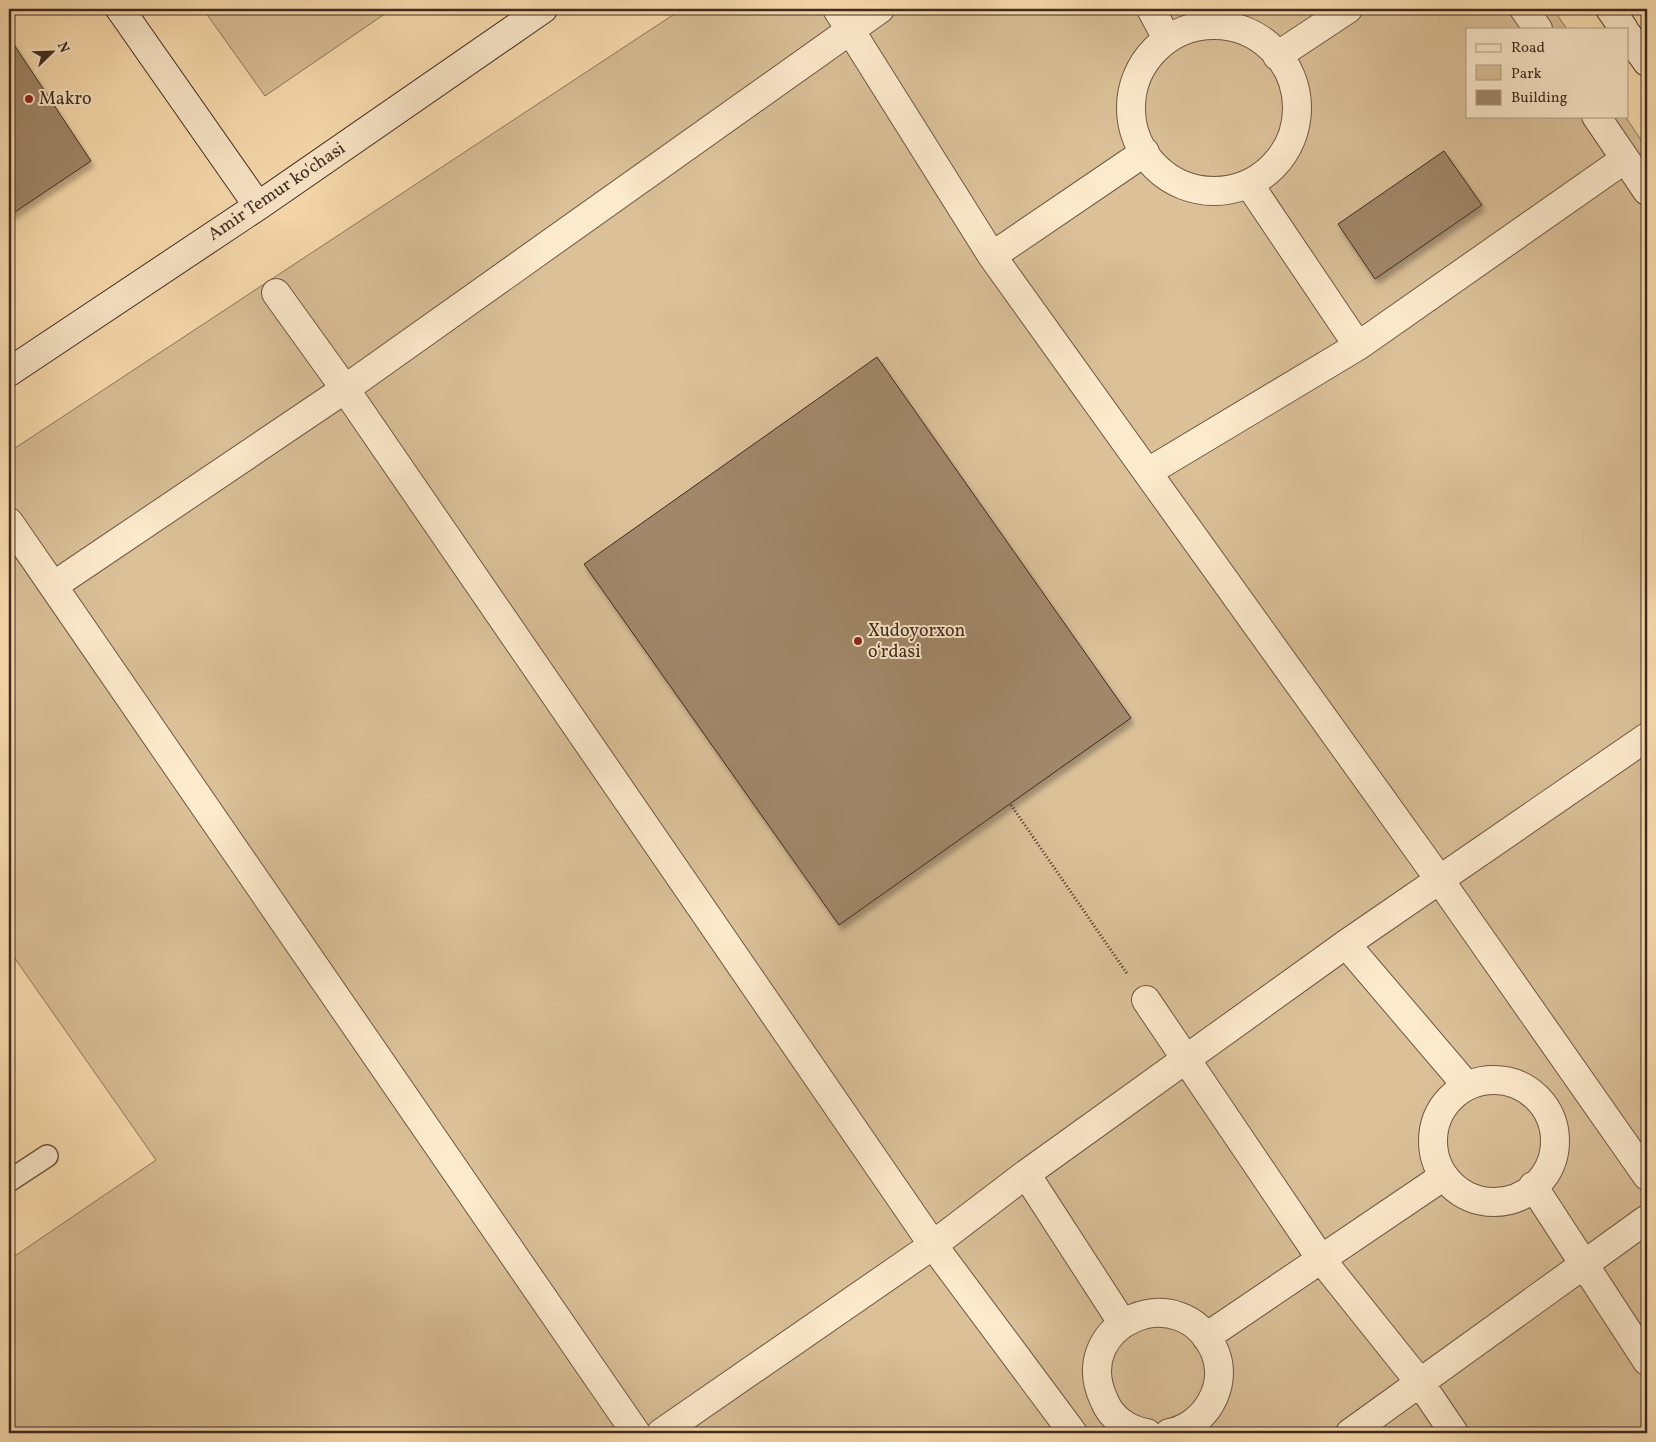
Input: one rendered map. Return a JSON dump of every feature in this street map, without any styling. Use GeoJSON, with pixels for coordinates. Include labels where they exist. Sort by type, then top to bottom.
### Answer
{"type":"FeatureCollection","features":[{"type":"Feature","properties":{"kind":"street"},"geometry":{"type":"LineString","coordinates":[[120,9],[258,206]]}},
{"type":"Feature","properties":{"kind":"street","name":"Amir Temur ko'chasi"},"geometry":{"type":"LineString","coordinates":[[9,372],[258,206],[543,9]]}},
{"type":"Feature","properties":{"kind":"street"},"geometry":{"type":"LineString","coordinates":[[53,586],[345,389],[844,19],[880,9]]}},
{"type":"Feature","properties":{"kind":"street"},"geometry":{"type":"LineString","coordinates":[[1151,9],[1167,40]]}},
{"type":"Feature","properties":{"kind":"street"},"geometry":{"type":"LineString","coordinates":[[1277,56],[1348,9]]}},
{"type":"Feature","properties":{"kind":"street"},"geometry":{"type":"LineString","coordinates":[[1524,9],[1537,28]]}},
{"type":"Feature","properties":{"kind":"street"},"geometry":{"type":"LineString","coordinates":[[1610,9],[1623,28]]}},
{"type":"Feature","properties":{"kind":"street"},"geometry":{"type":"LineString","coordinates":[[844,19],[992,256],[1439,879],[1647,1176]]}},
{"type":"Feature","properties":{"kind":"street"},"geometry":{"type":"LineString","coordinates":[[1219,25],[1246,31],[1269,46],[1277,56],[1286,67],[1296,93],[1296,120],[1288,146],[1272,168],[1249,184],[1223,192],[1195,190],[1170,179],[1149,161],[1135,136],[1130,110],[1135,82],[1147,58],[1167,40],[1192,28],[1219,25]]}},
{"type":"Feature","properties":{"kind":"street"},"geometry":{"type":"LineString","coordinates":[[1628,35],[1647,62]]}},
{"type":"Feature","properties":{"kind":"street"},"geometry":{"type":"LineString","coordinates":[[1597,118],[1647,191]]}},
{"type":"Feature","properties":{"kind":"street"},"geometry":{"type":"LineString","coordinates":[[992,256],[1145,152]]}},
{"type":"Feature","properties":{"kind":"street"},"geometry":{"type":"LineString","coordinates":[[1148,472],[1358,346],[1625,159]]}},
{"type":"Feature","properties":{"kind":"street"},"geometry":{"type":"LineString","coordinates":[[1249,184],[1358,346]]}},
{"type":"Feature","properties":{"kind":"street"},"geometry":{"type":"LineString","coordinates":[[276,293],[345,389],[933,1245],[1073,1433]]}},
{"type":"Feature","properties":{"kind":"street"},"geometry":{"type":"LineString","coordinates":[[9,522],[636,1433]]}},
{"type":"Feature","properties":{"kind":"street"},"geometry":{"type":"LineString","coordinates":[[660,1433],[933,1245],[1026,1174],[1346,944],[1647,737]]}},
{"type":"Feature","properties":{"kind":"street"},"geometry":{"type":"LineString","coordinates":[[1346,944],[1467,1086]]}},
{"type":"Feature","properties":{"kind":"street"},"geometry":{"type":"LineString","coordinates":[[1146,1000],[1320,1259],[1421,1384],[1454,1433]]}},
{"type":"Feature","properties":{"kind":"street"},"geometry":{"type":"LineString","coordinates":[[1487,1080],[1508,1081],[1527,1089],[1543,1104],[1552,1120],[1555,1140],[1553,1159],[1544,1176],[1514,1199],[1495,1202],[1476,1200],[1458,1191],[1444,1176],[1435,1157],[1432,1136],[1438,1115],[1450,1098],[1467,1086],[1487,1080]]}},
{"type":"Feature","properties":{"kind":"street"},"geometry":{"type":"LineString","coordinates":[[1026,1174],[1123,1324]]}},
{"type":"Feature","properties":{"kind":"street"},"geometry":{"type":"LineString","coordinates":[[1206,1337],[1444,1176]]}},
{"type":"Feature","properties":{"kind":"street"},"geometry":{"type":"LineString","coordinates":[[1533,1186],[1647,1361]]}},
{"type":"Feature","properties":{"kind":"street"},"geometry":{"type":"LineString","coordinates":[[1350,1433],[1421,1384],[1647,1219]]}},
{"type":"Feature","properties":{"kind":"street"},"geometry":{"type":"LineString","coordinates":[[1147,1433],[1122,1424],[1108,1409],[1099,1389],[1097,1368],[1102,1348],[1113,1331],[1130,1318],[1151,1312],[1172,1314],[1191,1322],[1206,1337],[1216,1354],[1219,1372],[1216,1392],[1203,1426],[1168,1433]]}},
{"type":"Feature","properties":{"kind":"lane"},"geometry":{"type":"LineString","coordinates":[[9,1181],[47,1156]]}},
{"type":"Feature","properties":{"kind":"path"},"geometry":{"type":"LineString","coordinates":[[1011,805],[1146,1000]]}},
{"type":"Feature","properties":{"kind":"green space"},"geometry":{"type":"Polygon","coordinates":[[[203,9],[392,9],[265,96],[203,9]]]}},
{"type":"Feature","properties":{"kind":"green space"},"geometry":{"type":"Polygon","coordinates":[[[682,9],[1553,9],[1566,28],[1466,28],[1466,118],[1626,118],[1647,149],[1647,1433],[9,1433],[9,1260],[156,1160],[9,950],[9,452],[682,9]]]}},
{"type":"Feature","properties":{"kind":"building","name":"Makro"},"geometry":{"type":"Polygon","coordinates":[[[9,37],[91,161],[9,216],[9,37]]]}},
{"type":"Feature","properties":{"kind":"building"},"geometry":{"type":"Polygon","coordinates":[[[1444,151],[1482,205],[1375,279],[1338,224],[1444,151]]]}},
{"type":"Feature","properties":{"kind":"building","name":"Xudoyorxon oʻrdasi"},"geometry":{"type":"Polygon","coordinates":[[[877,357],[1131,718],[839,925],[584,564],[877,357]]]}},
{"type":"Feature","properties":{"kind":"place","name":"Makro"},"geometry":{"type":"Point","coordinates":[29,99]}},
{"type":"Feature","properties":{"kind":"place","name":"Xudoyorxon oʻrdasi"},"geometry":{"type":"Point","coordinates":[858,641]}}]}
